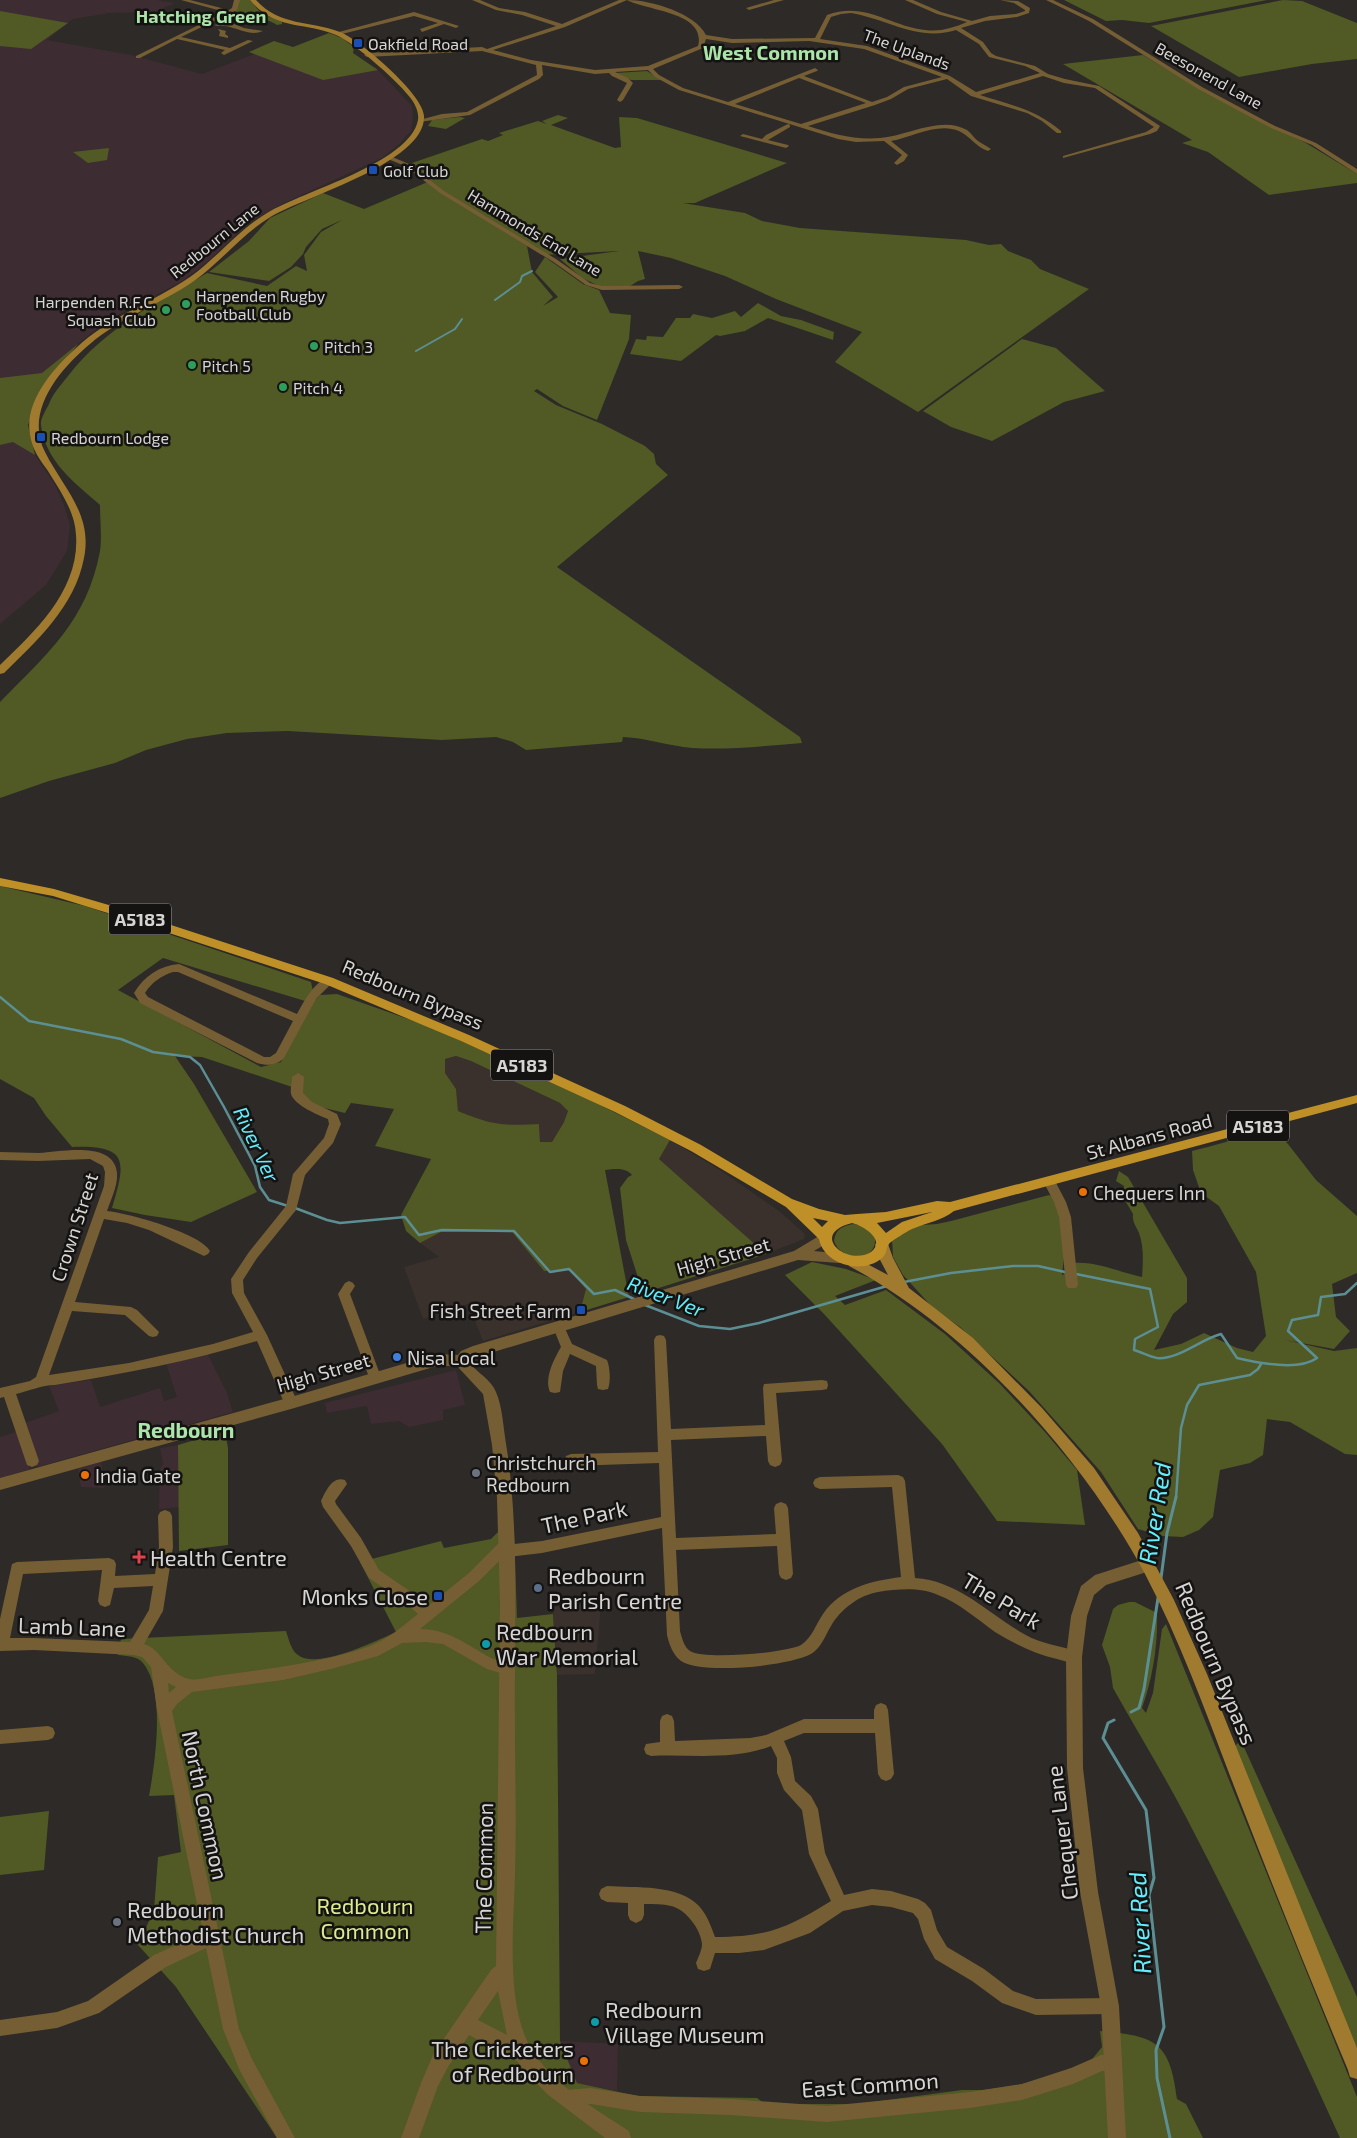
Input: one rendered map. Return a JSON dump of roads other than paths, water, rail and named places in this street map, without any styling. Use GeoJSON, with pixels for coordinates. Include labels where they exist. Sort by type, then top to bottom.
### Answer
{"type":"FeatureCollection","features":[{"type":"Feature","properties":{"kind":"main road"},"geometry":{"type":"LineString","coordinates":[[253,0],[260,10],[274,19],[338,33],[349,38],[413,97],[421,117]]}},
{"type":"Feature","properties":{"kind":"main road","name":"Redbourn Lane"},"geometry":{"type":"LineString","coordinates":[[0,671],[52,616],[70,588],[78,564],[81,536],[78,516],[34,437],[35,414],[41,400],[55,378],[74,355],[94,336],[190,281],[269,214],[390,158],[408,144],[416,133],[421,117]]}},
{"type":"Feature","properties":{"kind":"main road","name":"Redbourn Bypass"},"geometry":{"type":"LineString","coordinates":[[0,882],[54,894],[115,911],[329,981],[465,1038],[620,1109],[696,1148],[787,1202],[817,1214],[843,1219]]}},
{"type":"Feature","properties":{"kind":"main road","name":"St Albans Road"},"geometry":{"type":"LineString","coordinates":[[858,1219],[886,1217],[937,1206],[950,1207],[1357,1099]]}},
{"type":"Feature","properties":{"kind":"main road","name":"Redbourn Bypass"},"geometry":{"type":"LineString","coordinates":[[787,1202],[824,1237]]}},
{"type":"Feature","properties":{"kind":"main road","name":"St Albans Road"},"geometry":{"type":"LineString","coordinates":[[882,1243],[906,1226],[941,1214],[950,1207]]}},
{"type":"Feature","properties":{"kind":"main road"},"geometry":{"type":"LineString","coordinates":[[843,1219],[858,1219],[870,1223],[877,1228],[882,1243],[878,1252],[870,1258],[854,1262],[839,1258],[831,1252],[826,1245],[824,1237],[829,1227],[843,1219]]}},
{"type":"Feature","properties":{"kind":"main road","name":"Redbourn Bypass"},"geometry":{"type":"LineString","coordinates":[[882,1243],[895,1282]]}},
{"type":"Feature","properties":{"kind":"main road","name":"Redbourn Bypass"},"geometry":{"type":"LineString","coordinates":[[854,1262],[895,1282],[981,1355],[1031,1404],[1102,1490],[1132,1537],[1157,1581],[1190,1656],[1281,1886],[1357,2070]]}},
{"type":"Feature","properties":{"kind":"street"},"geometry":{"type":"LineString","coordinates":[[184,0],[230,12]]}},
{"type":"Feature","properties":{"kind":"street"},"geometry":{"type":"LineString","coordinates":[[191,3],[206,0]]}},
{"type":"Feature","properties":{"kind":"street"},"geometry":{"type":"LineString","coordinates":[[138,57],[230,12],[235,8],[237,0]]}},
{"type":"Feature","properties":{"kind":"street"},"geometry":{"type":"LineString","coordinates":[[475,0],[498,9],[524,13],[563,26]]}},
{"type":"Feature","properties":{"kind":"street"},"geometry":{"type":"LineString","coordinates":[[488,50],[563,26],[624,0]]}},
{"type":"Feature","properties":{"kind":"street"},"geometry":{"type":"LineString","coordinates":[[630,0],[670,11],[691,20],[701,29],[705,37],[701,47]]}},
{"type":"Feature","properties":{"kind":"street"},"geometry":{"type":"LineString","coordinates":[[749,8],[781,0]]}},
{"type":"Feature","properties":{"kind":"street"},"geometry":{"type":"LineString","coordinates":[[908,0],[939,13],[971,22]]}},
{"type":"Feature","properties":{"kind":"street"},"geometry":{"type":"LineString","coordinates":[[817,39],[829,16],[834,13],[847,11],[868,13],[914,30],[932,32],[958,29],[971,22],[989,18],[1018,16],[1027,12],[1028,9],[1020,4],[1003,0]]}},
{"type":"Feature","properties":{"kind":"street","name":"Beesonend Lane"},"geometry":{"type":"LineString","coordinates":[[1049,0],[1091,20],[1200,88],[1273,126],[1314,144],[1357,172]]}},
{"type":"Feature","properties":{"kind":"street"},"geometry":{"type":"LineString","coordinates":[[338,33],[414,14],[456,26]]}},
{"type":"Feature","properties":{"kind":"street"},"geometry":{"type":"LineString","coordinates":[[207,23],[224,32],[221,35],[226,37]]}},
{"type":"Feature","properties":{"kind":"street"},"geometry":{"type":"LineString","coordinates":[[422,30],[442,23]]}},
{"type":"Feature","properties":{"kind":"street"},"geometry":{"type":"LineString","coordinates":[[218,28],[231,25],[241,29],[260,31]]}},
{"type":"Feature","properties":{"kind":"street"},"geometry":{"type":"LineString","coordinates":[[958,29],[969,38],[980,42],[987,53],[994,57],[1026,65],[1064,82],[1097,88],[1157,126],[1155,130],[1148,134],[1064,158]]}},
{"type":"Feature","properties":{"kind":"street"},"geometry":{"type":"LineString","coordinates":[[932,32],[935,36],[944,38]]}},
{"type":"Feature","properties":{"kind":"street"},"geometry":{"type":"LineString","coordinates":[[176,37],[216,46],[210,50],[224,53],[250,41]]}},
{"type":"Feature","properties":{"kind":"street"},"geometry":{"type":"LineString","coordinates":[[705,37],[732,41]]}},
{"type":"Feature","properties":{"kind":"street"},"geometry":{"type":"LineString","coordinates":[[959,39],[969,38]]}},
{"type":"Feature","properties":{"kind":"street","name":"The Uplands"},"geometry":{"type":"LineString","coordinates":[[732,41],[817,39],[875,50],[948,77],[974,94],[1030,112],[1059,132]]}},
{"type":"Feature","properties":{"kind":"street"},"geometry":{"type":"LineString","coordinates":[[367,55],[468,49],[488,50],[539,64],[586,72],[613,71],[649,68],[701,47],[732,41]]}},
{"type":"Feature","properties":{"kind":"street"},"geometry":{"type":"LineString","coordinates":[[421,117],[472,112],[537,78],[540,75],[539,64]]}},
{"type":"Feature","properties":{"kind":"street"},"geometry":{"type":"LineString","coordinates":[[649,68],[657,76],[680,89],[828,138]]}},
{"type":"Feature","properties":{"kind":"street"},"geometry":{"type":"LineString","coordinates":[[728,104],[816,70]]}},
{"type":"Feature","properties":{"kind":"street"},"geometry":{"type":"LineString","coordinates":[[613,71],[613,75],[625,78],[630,83],[620,100]]}},
{"type":"Feature","properties":{"kind":"street"},"geometry":{"type":"LineString","coordinates":[[974,94],[1045,75]]}},
{"type":"Feature","properties":{"kind":"street"},"geometry":{"type":"LineString","coordinates":[[798,76],[872,104]]}},
{"type":"Feature","properties":{"kind":"street"},"geometry":{"type":"LineString","coordinates":[[764,140],[768,136],[796,126],[890,98],[906,88],[948,77]]}},
{"type":"Feature","properties":{"kind":"street"},"geometry":{"type":"LineString","coordinates":[[680,89],[674,92],[744,115],[851,140],[886,140],[930,128],[949,127],[966,132],[976,145],[988,150]]}},
{"type":"Feature","properties":{"kind":"street"},"geometry":{"type":"LineString","coordinates":[[743,136],[786,146]]}},
{"type":"Feature","properties":{"kind":"street"},"geometry":{"type":"LineString","coordinates":[[886,140],[905,155],[897,163]]}},
{"type":"Feature","properties":{"kind":"street","name":"Hammonds End Lane"},"geometry":{"type":"LineString","coordinates":[[390,158],[407,165],[442,192],[554,260],[588,284],[602,288],[679,287]]}},
{"type":"Feature","properties":{"kind":"street"},"geometry":{"type":"LineString","coordinates":[[299,1019],[179,968],[163,970],[144,986],[139,994],[144,1000],[264,1061],[277,1059],[312,997],[329,981]]}},
{"type":"Feature","properties":{"kind":"street"},"geometry":{"type":"LineString","coordinates":[[291,1403],[261,1335],[238,1293],[237,1279],[256,1251],[292,1207],[299,1174],[322,1150],[333,1132],[335,1124],[333,1117],[308,1105],[297,1094],[298,1077]]}},
{"type":"Feature","properties":{"kind":"street","name":"Crown Street"},"geometry":{"type":"LineString","coordinates":[[0,1156],[42,1158],[82,1154],[100,1158],[112,1168],[113,1176],[41,1380]]}},
{"type":"Feature","properties":{"kind":"street"},"geometry":{"type":"LineString","coordinates":[[1049,1181],[1060,1202],[1065,1217],[1072,1285]]}},
{"type":"Feature","properties":{"kind":"street"},"geometry":{"type":"LineString","coordinates":[[99,1214],[131,1219],[166,1231],[204,1251]]}},
{"type":"Feature","properties":{"kind":"street","name":"High Street"},"geometry":{"type":"LineString","coordinates":[[0,1484],[33,1467],[291,1403],[437,1360],[462,1361],[466,1355],[473,1352],[798,1255],[824,1237]]}},
{"type":"Feature","properties":{"kind":"street","name":"High Street"},"geometry":{"type":"LineString","coordinates":[[798,1255],[839,1258]]}},
{"type":"Feature","properties":{"kind":"street"},"geometry":{"type":"LineString","coordinates":[[349,1286],[344,1294],[375,1377]]}},
{"type":"Feature","properties":{"kind":"street"},"geometry":{"type":"LineString","coordinates":[[67,1306],[127,1310],[133,1313],[153,1332]]}},
{"type":"Feature","properties":{"kind":"street"},"geometry":{"type":"LineString","coordinates":[[559,1327],[567,1347],[598,1360],[602,1364],[603,1385]]}},
{"type":"Feature","properties":{"kind":"street"},"geometry":{"type":"LineString","coordinates":[[33,1467],[11,1402],[5,1392],[34,1385],[41,1380],[55,1380],[128,1368],[213,1349],[261,1335]]}},
{"type":"Feature","properties":{"kind":"street","name":"The Park"},"geometry":{"type":"LineString","coordinates":[[660,1340],[675,1641],[688,1657],[705,1661],[783,1657],[797,1654],[812,1645],[828,1617],[852,1596],[876,1586],[908,1582],[940,1588],[961,1598],[994,1623],[1020,1639],[1041,1648],[1074,1657]]}},
{"type":"Feature","properties":{"kind":"street"},"geometry":{"type":"LineString","coordinates":[[555,1388],[554,1372],[567,1347]]}},
{"type":"Feature","properties":{"kind":"street","name":"The Common"},"geometry":{"type":"LineString","coordinates":[[462,1361],[467,1370],[484,1383],[491,1398],[506,1497],[508,1547],[508,1791],[505,1970],[513,2029],[524,2054],[539,2072],[566,2098],[622,2138]]}},
{"type":"Feature","properties":{"kind":"street"},"geometry":{"type":"LineString","coordinates":[[775,1460],[769,1388],[822,1385]]}},
{"type":"Feature","properties":{"kind":"street"},"geometry":{"type":"LineString","coordinates":[[665,1434],[772,1430]]}},
{"type":"Feature","properties":{"kind":"street"},"geometry":{"type":"LineString","coordinates":[[570,1460],[666,1457]]}},
{"type":"Feature","properties":{"kind":"street"},"geometry":{"type":"LineString","coordinates":[[820,1483],[898,1481],[908,1582]]}},
{"type":"Feature","properties":{"kind":"street"},"geometry":{"type":"LineString","coordinates":[[340,1484],[332,1492],[328,1500],[330,1507],[356,1542],[369,1568],[380,1580],[412,1600],[427,1614]]}},
{"type":"Feature","properties":{"kind":"street"},"geometry":{"type":"LineString","coordinates":[[781,1508],[786,1574]]}},
{"type":"Feature","properties":{"kind":"street"},"geometry":{"type":"LineString","coordinates":[[134,1649],[156,1611],[166,1547],[165,1516]]}},
{"type":"Feature","properties":{"kind":"street","name":"The Park"},"geometry":{"type":"LineString","coordinates":[[508,1547],[542,1547],[655,1523],[668,1522]]}},
{"type":"Feature","properties":{"kind":"street"},"geometry":{"type":"LineString","coordinates":[[670,1544],[783,1540]]}},
{"type":"Feature","properties":{"kind":"street"},"geometry":{"type":"LineString","coordinates":[[189,1686],[284,1673],[331,1663],[373,1651],[400,1638],[508,1547]]}},
{"type":"Feature","properties":{"kind":"street"},"geometry":{"type":"LineString","coordinates":[[1,1645],[17,1568],[109,1564],[104,1601]]}},
{"type":"Feature","properties":{"kind":"street","name":"Chequer Lane"},"geometry":{"type":"LineString","coordinates":[[1117,2138],[1110,2006],[1089,1892],[1082,1844],[1075,1768],[1074,1657],[1079,1616],[1087,1592],[1101,1580],[1148,1565]]}},
{"type":"Feature","properties":{"kind":"street"},"geometry":{"type":"LineString","coordinates":[[108,1582],[160,1580]]}},
{"type":"Feature","properties":{"kind":"street"},"geometry":{"type":"LineString","coordinates":[[400,1638],[428,1636],[445,1638],[488,1664],[507,1669]]}},
{"type":"Feature","properties":{"kind":"street","name":"Lamb Lane"},"geometry":{"type":"LineString","coordinates":[[1,1645],[34,1644],[146,1651],[167,1676],[189,1686]]}},
{"type":"Feature","properties":{"kind":"street"},"geometry":{"type":"LineString","coordinates":[[158,1667],[164,1710]]}},
{"type":"Feature","properties":{"kind":"street","name":"North Common"},"geometry":{"type":"LineString","coordinates":[[189,1686],[172,1699],[164,1710],[210,1938],[231,2029],[246,2065],[286,2138]]}},
{"type":"Feature","properties":{"kind":"street"},"geometry":{"type":"LineString","coordinates":[[881,1710],[886,1774]]}},
{"type":"Feature","properties":{"kind":"street"},"geometry":{"type":"LineString","coordinates":[[666,1721],[668,1748]]}},
{"type":"Feature","properties":{"kind":"street"},"geometry":{"type":"LineString","coordinates":[[651,1748],[743,1746],[775,1739],[784,1732],[804,1726],[882,1726]]}},
{"type":"Feature","properties":{"kind":"street"},"geometry":{"type":"LineString","coordinates":[[0,1737],[48,1733]]}},
{"type":"Feature","properties":{"kind":"street"},"geometry":{"type":"LineString","coordinates":[[775,1739],[784,1757],[785,1773],[789,1785],[806,1801],[810,1809],[817,1854],[840,1904]]}},
{"type":"Feature","properties":{"kind":"street"},"geometry":{"type":"LineString","coordinates":[[607,1894],[671,1898],[690,1906],[702,1924],[710,1945],[704,1963]]}},
{"type":"Feature","properties":{"kind":"street"},"geometry":{"type":"LineString","coordinates":[[636,1895],[636,1915]]}},
{"type":"Feature","properties":{"kind":"street"},"geometry":{"type":"LineString","coordinates":[[710,1945],[764,1942],[804,1927],[840,1904],[872,1897],[892,1899],[912,1904],[925,1915],[930,1933],[941,1953],[1003,1994],[1024,2004],[1036,2007],[1110,2006]]}},
{"type":"Feature","properties":{"kind":"street"},"geometry":{"type":"LineString","coordinates":[[0,2028],[57,2020],[93,2007],[160,1961],[210,1938]]}},
{"type":"Feature","properties":{"kind":"street"},"geometry":{"type":"LineString","coordinates":[[410,2138],[430,2083],[445,2053],[497,1976],[505,1970]]}},
{"type":"Feature","properties":{"kind":"street"},"geometry":{"type":"LineString","coordinates":[[464,2024],[478,2028],[507,2047],[524,2054]]}},
{"type":"Feature","properties":{"kind":"street","name":"East Common"},"geometry":{"type":"LineString","coordinates":[[566,2098],[591,2096],[640,2104],[731,2107],[827,2114],[970,2100],[1022,2092],[1073,2076],[1101,2064],[1113,2063]]}},
{"type":"Feature","properties":{"kind":"waterway"},"geometry":{"type":"LineString","coordinates":[[495,300],[520,282],[522,276],[532,271]]}},
{"type":"Feature","properties":{"kind":"waterway"},"geometry":{"type":"LineString","coordinates":[[416,351],[455,329],[462,319]]}},
{"type":"Feature","properties":{"kind":"waterway","name":"River Ver"},"geometry":{"type":"LineString","coordinates":[[0,997],[29,1021],[121,1039],[153,1052],[190,1057],[200,1065],[224,1107],[255,1166],[260,1187],[269,1200],[288,1206]]}},
{"type":"Feature","properties":{"kind":"waterway","name":"River Ver"},"geometry":{"type":"LineString","coordinates":[[295,1208],[340,1223],[405,1217],[419,1235],[442,1230],[514,1231],[550,1272],[569,1269],[594,1294],[615,1290],[636,1300]]}},
{"type":"Feature","properties":{"kind":"waterway","name":"River Ver"},"geometry":{"type":"LineString","coordinates":[[904,1282],[951,1273],[1013,1266],[1038,1266],[1065,1272]]}},
{"type":"Feature","properties":{"kind":"waterway","name":"River Ver"},"geometry":{"type":"LineString","coordinates":[[1076,1274],[1150,1289],[1158,1327],[1135,1339],[1134,1350],[1157,1358],[1165,1358],[1181,1353],[1221,1334],[1237,1358],[1278,1365],[1300,1364],[1317,1358],[1288,1331],[1292,1320],[1318,1315],[1321,1297],[1345,1294],[1357,1283]]}},
{"type":"Feature","properties":{"kind":"waterway","name":"River Ver"},"geometry":{"type":"LineString","coordinates":[[645,1305],[699,1326],[730,1329],[759,1323],[887,1286]]}},
{"type":"Feature","properties":{"kind":"waterway","name":"River Red"},"geometry":{"type":"LineString","coordinates":[[1176,1498],[1181,1428],[1187,1405],[1199,1385],[1250,1375],[1261,1364]]}},
{"type":"Feature","properties":{"kind":"waterway","name":"River Red"},"geometry":{"type":"LineString","coordinates":[[1161,1578],[1167,1533],[1176,1497]]}},
{"type":"Feature","properties":{"kind":"waterway","name":"River Red"},"geometry":{"type":"LineString","coordinates":[[1131,1712],[1139,1708],[1144,1689],[1158,1598]]}},
{"type":"Feature","properties":{"kind":"waterway","name":"River Red"},"geometry":{"type":"LineString","coordinates":[[1114,1720],[1108,1723],[1103,1738],[1146,1810],[1154,1878],[1149,1895],[1164,2027],[1156,2050],[1157,2078],[1170,2138]]}},
{"type":"Feature","properties":{"kind":"place","name":"Oakfield Road"},"geometry":{"type":"Point","coordinates":[358,43]}},
{"type":"Feature","properties":{"kind":"place","name":"Golf Club"},"geometry":{"type":"Point","coordinates":[373,170]}},
{"type":"Feature","properties":{"kind":"place","name":"Harpenden Rugby Football Club"},"geometry":{"type":"Point","coordinates":[186,304]}},
{"type":"Feature","properties":{"kind":"place","name":"Harpenden R.F.C. Squash Club"},"geometry":{"type":"Point","coordinates":[166,310]}},
{"type":"Feature","properties":{"kind":"place","name":"Pitch 3"},"geometry":{"type":"Point","coordinates":[314,346]}},
{"type":"Feature","properties":{"kind":"place","name":"Pitch 5"},"geometry":{"type":"Point","coordinates":[192,365]}},
{"type":"Feature","properties":{"kind":"place","name":"Pitch 4"},"geometry":{"type":"Point","coordinates":[283,387]}},
{"type":"Feature","properties":{"kind":"place","name":"Redbourn Lodge"},"geometry":{"type":"Point","coordinates":[41,437]}},
{"type":"Feature","properties":{"kind":"place","name":"Chequers Inn"},"geometry":{"type":"Point","coordinates":[1083,1192]}},
{"type":"Feature","properties":{"kind":"place","name":"Fish Street Farm"},"geometry":{"type":"Point","coordinates":[581,1310]}},
{"type":"Feature","properties":{"kind":"place","name":"Nisa Local"},"geometry":{"type":"Point","coordinates":[397,1357]}},
{"type":"Feature","properties":{"kind":"place","name":"Christchurch Redbourn"},"geometry":{"type":"Point","coordinates":[476,1473]}},
{"type":"Feature","properties":{"kind":"place","name":"India Gate"},"geometry":{"type":"Point","coordinates":[85,1475]}},
{"type":"Feature","properties":{"kind":"place","name":"Health Centre"},"geometry":{"type":"Point","coordinates":[139,1557]}},
{"type":"Feature","properties":{"kind":"place","name":"Redbourn Parish Centre"},"geometry":{"type":"Point","coordinates":[538,1588]}},
{"type":"Feature","properties":{"kind":"place","name":"Monks Close"},"geometry":{"type":"Point","coordinates":[438,1596]}},
{"type":"Feature","properties":{"kind":"place","name":"Redbourn War Memorial"},"geometry":{"type":"Point","coordinates":[486,1644]}},
{"type":"Feature","properties":{"kind":"place","name":"Redbourn Methodist Church"},"geometry":{"type":"Point","coordinates":[117,1922]}},
{"type":"Feature","properties":{"kind":"place","name":"Redbourn Village Museum"},"geometry":{"type":"Point","coordinates":[595,2022]}},
{"type":"Feature","properties":{"kind":"place","name":"The Cricketers of Redbourn"},"geometry":{"type":"Point","coordinates":[584,2061]}},
{"type":"Feature","properties":{"kind":"district","name":"Hatching Green"},"geometry":{"type":"Point","coordinates":[201,16]}},
{"type":"Feature","properties":{"kind":"district","name":"West Common"},"geometry":{"type":"Point","coordinates":[771,52]}},
{"type":"Feature","properties":{"kind":"district","name":"Redbourn"},"geometry":{"type":"Point","coordinates":[186,1429]}},
{"type":"Feature","properties":{"kind":"park label","name":"Redbourn Common"},"geometry":{"type":"Point","coordinates":[365,1918]}}]}
